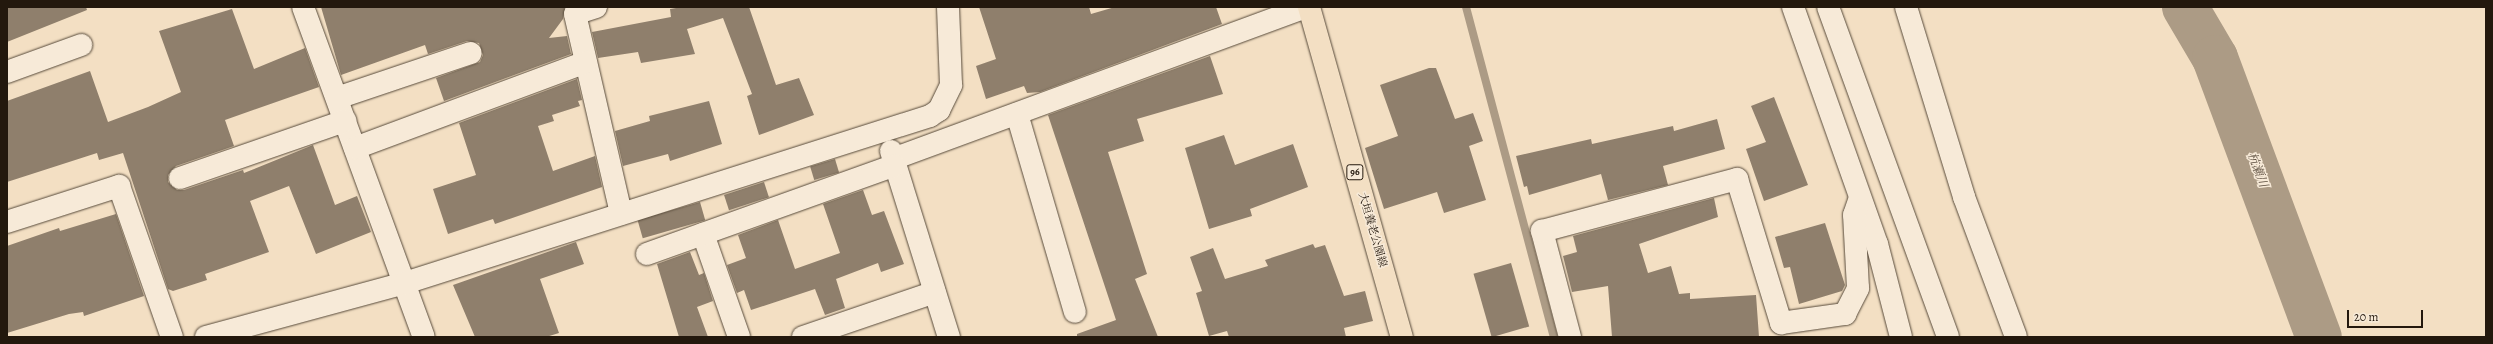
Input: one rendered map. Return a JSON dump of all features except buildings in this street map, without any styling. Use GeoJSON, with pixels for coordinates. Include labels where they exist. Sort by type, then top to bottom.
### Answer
{"type":"FeatureCollection","features":[{"type":"Feature","properties":{"kind":"main road","name":"大垣養老公園線"},"geometry":{"type":"LineString","coordinates":[[1307,7],[1402,337]]}},
{"type":"Feature","properties":{"kind":"street"},"geometry":{"type":"LineString","coordinates":[[303,7],[424,337]]}},
{"type":"Feature","properties":{"kind":"street"},"geometry":{"type":"LineString","coordinates":[[596,7],[576,14],[622,214]]}},
{"type":"Feature","properties":{"kind":"street"},"geometry":{"type":"LineString","coordinates":[[206,337],[266,329],[405,283],[930,116],[946,100],[951,85],[948,7]]}},
{"type":"Feature","properties":{"kind":"street"},"geometry":{"type":"LineString","coordinates":[[647,254],[894,162],[1017,114],[1307,7]]}},
{"type":"Feature","properties":{"kind":"street"},"geometry":{"type":"LineString","coordinates":[[1792,7],[1877,244],[1901,337]]}},
{"type":"Feature","properties":{"kind":"street"},"geometry":{"type":"LineString","coordinates":[[1828,7],[1948,337]]}},
{"type":"Feature","properties":{"kind":"street"},"geometry":{"type":"LineString","coordinates":[[1906,7],[1962,190],[2016,337]]}},
{"type":"Feature","properties":{"kind":"street"},"geometry":{"type":"LineString","coordinates":[[7,72],[81,45]]}},
{"type":"Feature","properties":{"kind":"street"},"geometry":{"type":"LineString","coordinates":[[337,98],[472,53]]}},
{"type":"Feature","properties":{"kind":"street"},"geometry":{"type":"LineString","coordinates":[[355,148],[586,62]]}},
{"type":"Feature","properties":{"kind":"street"},"geometry":{"type":"LineString","coordinates":[[1017,114],[1075,312]]}},
{"type":"Feature","properties":{"kind":"street"},"geometry":{"type":"LineString","coordinates":[[180,178],[345,120]]}},
{"type":"Feature","properties":{"kind":"street"},"geometry":{"type":"LineString","coordinates":[[885,131],[949,337]]}},
{"type":"Feature","properties":{"kind":"street"},"geometry":{"type":"LineString","coordinates":[[1570,337],[1542,231],[1737,179],[1781,323],[1845,314],[1858,288],[1854,215],[1860,198]]}},
{"type":"Feature","properties":{"kind":"street"},"geometry":{"type":"LineString","coordinates":[[7,222],[120,186],[172,337]]}},
{"type":"Feature","properties":{"kind":"street"},"geometry":{"type":"LineString","coordinates":[[703,234],[739,337]]}},
{"type":"Feature","properties":{"kind":"street"},"geometry":{"type":"LineString","coordinates":[[803,337],[935,292]]}},
{"type":"Feature","properties":{"kind":"waterway"},"geometry":{"type":"LineString","coordinates":[[1466,7],[1554,337]]}},
{"type":"Feature","properties":{"kind":"waterway","name":"杭瀬川"},"geometry":{"type":"LineString","coordinates":[[2185,7],[2215,58],[2319,337]]}}]}
